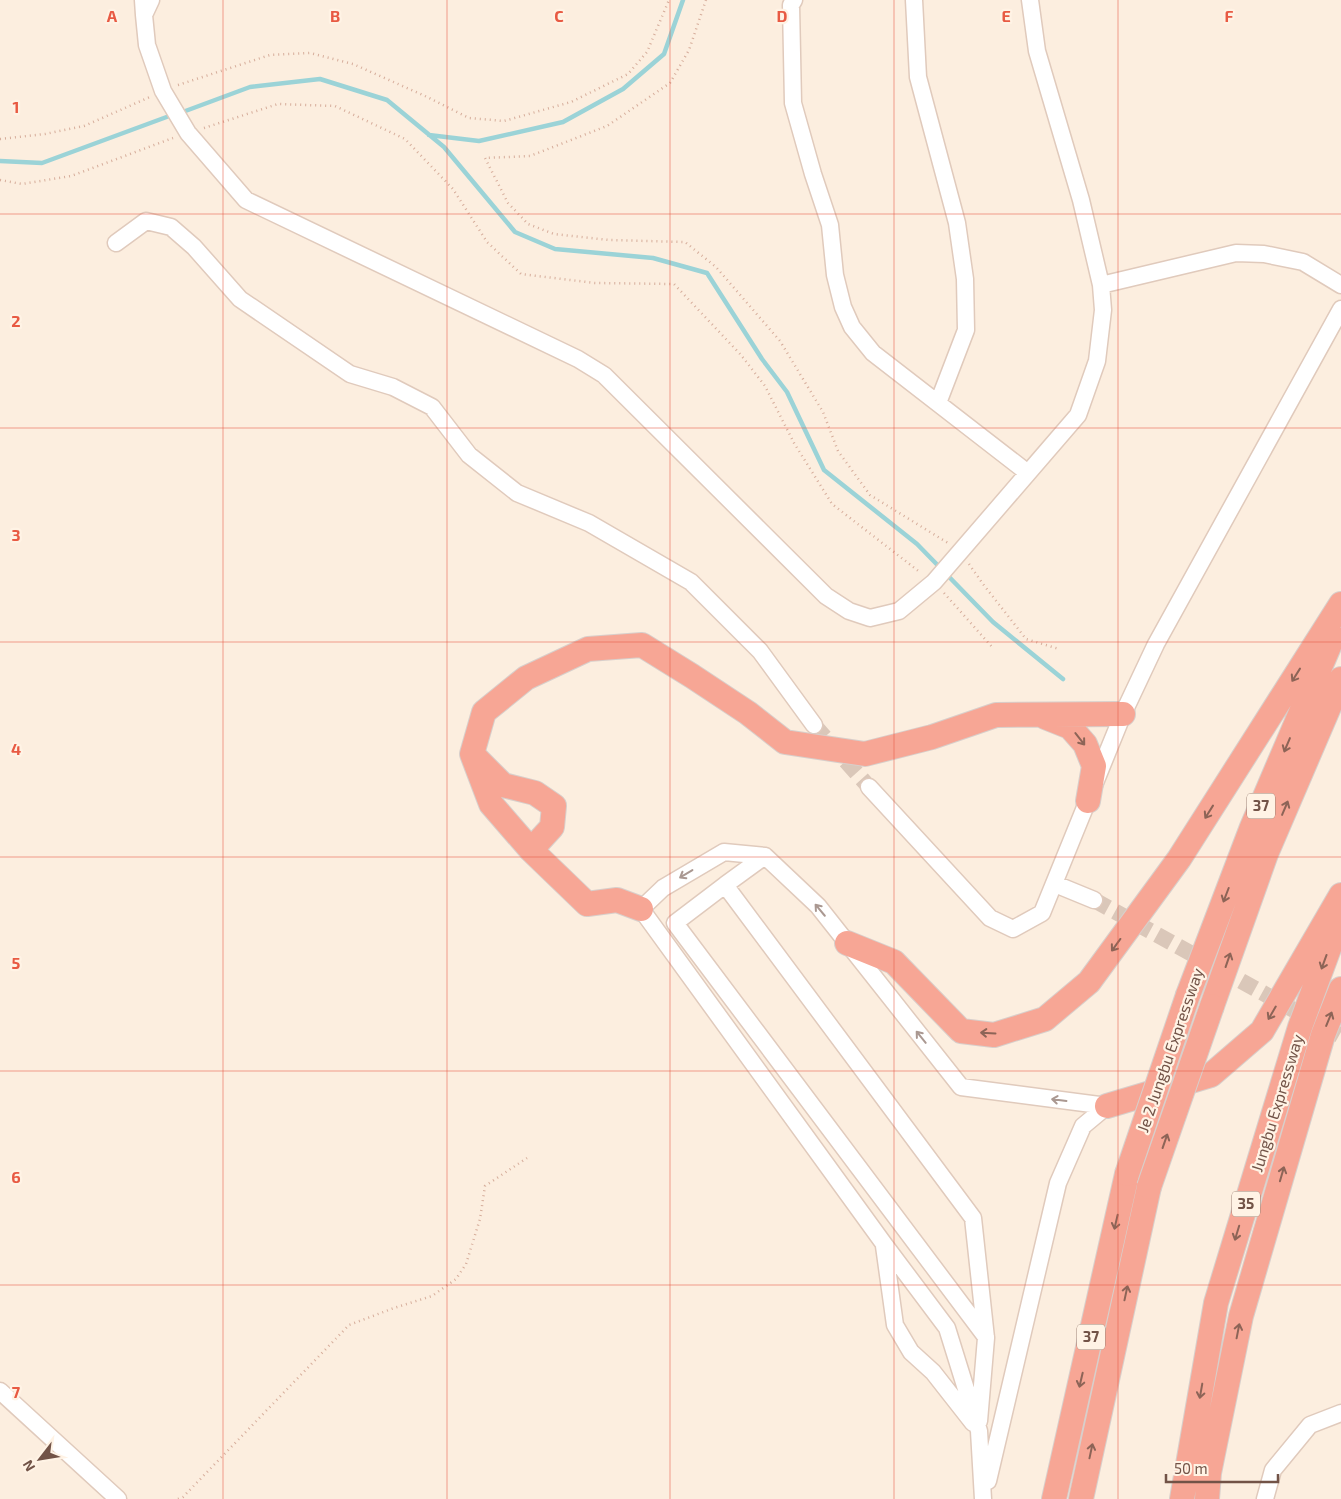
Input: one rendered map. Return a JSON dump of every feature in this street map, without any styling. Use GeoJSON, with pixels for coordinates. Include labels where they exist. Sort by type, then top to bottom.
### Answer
{"type":"FeatureCollection","features":[{"type":"Feature","properties":{"kind":"highway"},"geometry":{"type":"LineString","coordinates":[[847,943],[894,962],[961,1031],[994,1034],[1045,1019],[1089,982],[1179,859],[1341,604]]}},
{"type":"Feature","properties":{"kind":"highway","name":"Je 2 Jungbu Expressway"},"geometry":{"type":"LineString","coordinates":[[1054,1499],[1127,1174],[1188,995],[1252,827],[1341,619]]}},
{"type":"Feature","properties":{"kind":"highway"},"geometry":{"type":"LineString","coordinates":[[641,909],[617,900],[587,904],[531,850],[491,804],[472,754],[484,712],[526,678],[588,649],[642,645],[740,708],[785,742],[856,753],[865,754],[932,737],[996,715],[1123,714]]}},
{"type":"Feature","properties":{"kind":"highway","name":"Je 2 Jungbu Expressway"},"geometry":{"type":"LineString","coordinates":[[1081,1499],[1149,1186],[1266,854],[1341,679]]}},
{"type":"Feature","properties":{"kind":"highway"},"geometry":{"type":"LineString","coordinates":[[1039,715],[1070,727],[1085,744],[1094,766],[1088,801]]}},
{"type":"Feature","properties":{"kind":"highway"},"geometry":{"type":"LineString","coordinates":[[472,754],[503,785],[535,793],[554,806],[552,827],[531,850]]}},
{"type":"Feature","properties":{"kind":"highway"},"geometry":{"type":"LineString","coordinates":[[1107,1106],[1212,1075],[1262,1031],[1341,895]]}},
{"type":"Feature","properties":{"kind":"highway","name":"Jungbu Expressway"},"geometry":{"type":"LineString","coordinates":[[1182,1499],[1216,1303],[1300,1027],[1341,916]]}},
{"type":"Feature","properties":{"kind":"highway","name":"Jungbu Expressway"},"geometry":{"type":"LineString","coordinates":[[1207,1499],[1210,1473],[1241,1316],[1323,1035],[1341,989]]}},
{"type":"Feature","properties":{"kind":"street"},"geometry":{"type":"LineString","coordinates":[[152,0],[144,8],[147,45],[163,91],[188,133],[246,200],[578,359],[604,375],[826,596],[849,611],[870,618],[899,611],[934,582],[1078,415],[1097,361],[1103,310],[1101,285],[1080,200],[1036,51],[1030,0]]}},
{"type":"Feature","properties":{"kind":"street"},"geometry":{"type":"LineString","coordinates":[[794,0],[791,5],[793,103],[830,225],[835,274],[843,307],[852,327],[873,353],[1028,473]]}},
{"type":"Feature","properties":{"kind":"street"},"geometry":{"type":"LineString","coordinates":[[914,0],[918,77],[958,223],[965,279],[966,330],[938,403]]}},
{"type":"Feature","properties":{"kind":"street"},"geometry":{"type":"LineString","coordinates":[[116,243],[146,221],[171,227],[194,247],[240,299],[296,338],[350,374],[393,387],[432,406],[469,455],[517,493],[589,523],[691,582],[760,651],[814,725]]}},
{"type":"Feature","properties":{"kind":"street"},"geometry":{"type":"LineString","coordinates":[[1101,285],[1236,253],[1264,254],[1303,262],[1341,284]]}},
{"type":"Feature","properties":{"kind":"street"},"geometry":{"type":"LineString","coordinates":[[869,787],[990,918],[1013,929],[1042,913],[1123,714],[1156,644],[1341,309]]}},
{"type":"Feature","properties":{"kind":"street"},"geometry":{"type":"LineString","coordinates":[[979,1431],[947,1328],[641,909],[663,888],[724,852],[765,856],[818,906],[961,1087],[1107,1106]]}},
{"type":"Feature","properties":{"kind":"street"},"geometry":{"type":"LineString","coordinates":[[765,856],[675,923],[986,1338]]}},
{"type":"Feature","properties":{"kind":"street"},"geometry":{"type":"LineString","coordinates":[[1055,884],[1094,900]]}},
{"type":"Feature","properties":{"kind":"street"},"geometry":{"type":"LineString","coordinates":[[725,886],[972,1218],[986,1338],[979,1431],[983,1499]]}},
{"type":"Feature","properties":{"kind":"street"},"geometry":{"type":"LineString","coordinates":[[983,1499],[1058,1183],[1083,1126],[1107,1106]]}},
{"type":"Feature","properties":{"kind":"street"},"geometry":{"type":"LineString","coordinates":[[884,1244],[895,1325],[911,1352],[933,1372],[979,1431]]}},
{"type":"Feature","properties":{"kind":"street"},"geometry":{"type":"LineString","coordinates":[[0,1391],[118,1499]]}},
{"type":"Feature","properties":{"kind":"street"},"geometry":{"type":"LineString","coordinates":[[1265,1499],[1273,1470],[1310,1425],[1341,1413]]}},
{"type":"Feature","properties":{"kind":"path"},"geometry":{"type":"LineString","coordinates":[[0,139],[45,134],[84,126],[163,91],[270,55],[310,53],[354,64],[468,118],[504,121],[571,102],[628,74],[647,52],[669,0]]}},
{"type":"Feature","properties":{"kind":"path"},"geometry":{"type":"LineString","coordinates":[[706,0],[689,50],[670,83],[607,126],[530,156],[484,158],[508,203],[528,224],[554,234],[609,240],[685,242],[716,267],[780,341],[823,412],[838,451],[870,495],[961,551],[983,584],[1026,639],[1059,649]]}},
{"type":"Feature","properties":{"kind":"path"},"geometry":{"type":"LineString","coordinates":[[0,180],[22,184],[71,176],[188,133],[278,104],[335,106],[405,139],[453,189],[487,242],[521,274],[595,283],[674,284],[741,355],[765,386],[794,443],[832,504],[934,582],[993,648]]}},
{"type":"Feature","properties":{"kind":"path"},"geometry":{"type":"LineString","coordinates":[[178,1499],[183,1497],[349,1325],[432,1296],[456,1279],[466,1264],[480,1219],[485,1186],[527,1158]]}},
{"type":"Feature","properties":{"kind":"waterway"},"geometry":{"type":"LineString","coordinates":[[429,135],[479,141],[563,122],[623,89],[664,54],[683,0]]}},
{"type":"Feature","properties":{"kind":"waterway"},"geometry":{"type":"LineString","coordinates":[[180,113],[250,87],[320,79],[387,100],[444,147],[515,232],[555,249],[653,258],[707,273],[762,359],[787,392],[824,470],[917,544],[993,622],[1063,679]]}},
{"type":"Feature","properties":{"kind":"waterway"},"geometry":{"type":"LineString","coordinates":[[0,161],[42,163],[172,115]]}},
{"type":"Feature","properties":{"kind":"tunnel"},"geometry":{"type":"LineString","coordinates":[[814,725],[869,787]]}},
{"type":"Feature","properties":{"kind":"tunnel"},"geometry":{"type":"LineString","coordinates":[[1094,900],[1341,1036]]}}]}
